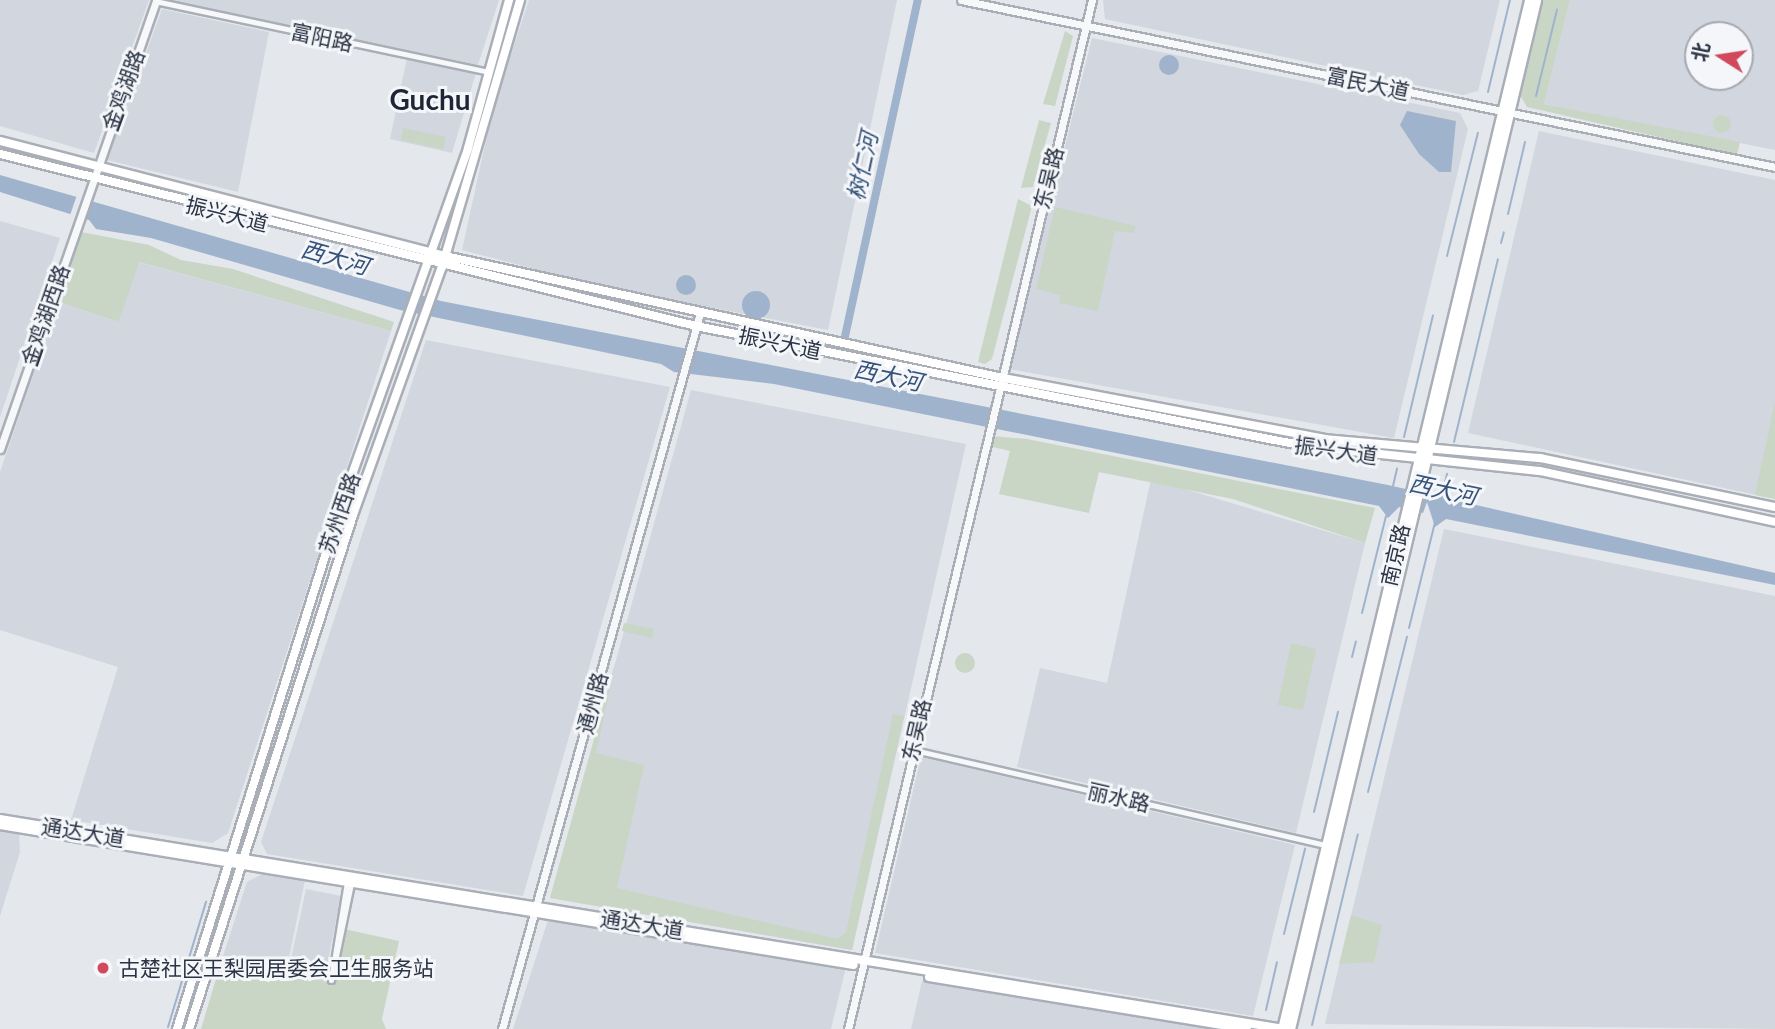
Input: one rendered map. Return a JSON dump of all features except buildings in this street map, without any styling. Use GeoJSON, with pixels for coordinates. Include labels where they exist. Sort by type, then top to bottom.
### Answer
{"type":"FeatureCollection","features":[{"type":"Feature","properties":{"kind":"main road","name":"苏州西路"},"geometry":{"type":"LineString","coordinates":[[177,1029],[339,511],[437,235],[509,0]]}},
{"type":"Feature","properties":{"kind":"main road","name":"苏州西路"},"geometry":{"type":"LineString","coordinates":[[189,1029],[242,862],[442,267],[520,0]]}},
{"type":"Feature","properties":{"kind":"main road","name":"南京路"},"geometry":{"type":"LineString","coordinates":[[1506,112],[1528,0]]}},
{"type":"Feature","properties":{"kind":"main road","name":"南京路"},"geometry":{"type":"LineString","coordinates":[[1282,1029],[1506,112],[1536,0]]}},
{"type":"Feature","properties":{"kind":"main road","name":"振兴大道"},"geometry":{"type":"LineString","coordinates":[[0,141],[95,170],[430,253],[998,377],[1325,439],[1540,458],[1775,507]]}},
{"type":"Feature","properties":{"kind":"main road","name":"振兴大道"},"geometry":{"type":"LineString","coordinates":[[0,154],[91,181],[442,267],[994,392],[1305,446],[1540,471],[1775,522]]}},
{"type":"Feature","properties":{"kind":"main road"},"geometry":{"type":"LineString","coordinates":[[403,246],[425,244],[440,225]]}},
{"type":"Feature","properties":{"kind":"main road"},"geometry":{"type":"LineString","coordinates":[[437,235],[450,241],[461,260]]}},
{"type":"Feature","properties":{"kind":"main road"},"geometry":{"type":"LineString","coordinates":[[395,255],[421,280]]}},
{"type":"Feature","properties":{"kind":"main road"},"geometry":{"type":"LineString","coordinates":[[435,286],[462,271]]}},
{"type":"Feature","properties":{"kind":"main road","name":"南京路"},"geometry":{"type":"LineString","coordinates":[[1290,1029],[1408,518]]}},
{"type":"Feature","properties":{"kind":"main road","name":"通达大道"},"geometry":{"type":"LineString","coordinates":[[0,819],[350,880],[1282,1029]]}},
{"type":"Feature","properties":{"kind":"main road","name":"通达大道"},"geometry":{"type":"LineString","coordinates":[[0,825],[228,859]]}},
{"type":"Feature","properties":{"kind":"main road","name":"通达大道"},"geometry":{"type":"LineString","coordinates":[[863,963],[1247,1029]]}},
{"type":"Feature","properties":{"kind":"street","name":"富民大道"},"geometry":{"type":"LineString","coordinates":[[961,0],[1775,167]]}},
{"type":"Feature","properties":{"kind":"street","name":"东吴路"},"geometry":{"type":"LineString","coordinates":[[848,1029],[994,392],[1092,0]]}},
{"type":"Feature","properties":{"kind":"street","name":"富阳路"},"geometry":{"type":"LineString","coordinates":[[155,1],[489,72]]}},
{"type":"Feature","properties":{"kind":"street","name":"金鸡湖路"},"geometry":{"type":"LineString","coordinates":[[91,181],[155,1]]}},
{"type":"Feature","properties":{"kind":"street","name":"金鸡湖西路"},"geometry":{"type":"LineString","coordinates":[[0,449],[91,181]]}},
{"type":"Feature","properties":{"kind":"street","name":"通州路"},"geometry":{"type":"LineString","coordinates":[[502,1029],[700,313]]}},
{"type":"Feature","properties":{"kind":"street","name":"丽水路"},"geometry":{"type":"LineString","coordinates":[[911,749],[1327,845]]}},
{"type":"Feature","properties":{"kind":"street"},"geometry":{"type":"LineString","coordinates":[[337,942],[327,979],[350,880]]}},
{"type":"Feature","properties":{"kind":"shaded area"},"geometry":{"type":"Polygon","coordinates":[[[0,0],[149,0],[94,153],[0,126],[0,0]]]}},
{"type":"Feature","properties":{"kind":"shaded area"},"geometry":{"type":"Polygon","coordinates":[[[166,0],[499,0],[478,65],[166,0]]]}},
{"type":"Feature","properties":{"kind":"shaded area"},"geometry":{"type":"Polygon","coordinates":[[[529,0],[897,0],[828,330],[600,286],[462,250],[493,108],[529,0]]]}},
{"type":"Feature","properties":{"kind":"shaded area"},"geometry":{"type":"Polygon","coordinates":[[[1103,0],[1500,0],[1478,91],[1463,95],[1105,19],[1103,0]]]}},
{"type":"Feature","properties":{"kind":"shaded area"},"geometry":{"type":"Polygon","coordinates":[[[1570,0],[1775,0],[1775,150],[1544,104],[1570,0]]]}},
{"type":"Feature","properties":{"kind":"shaded area"},"geometry":{"type":"Polygon","coordinates":[[[162,9],[269,32],[238,192],[107,160],[162,9]]]}},
{"type":"Feature","properties":{"kind":"shaded area"},"geometry":{"type":"Polygon","coordinates":[[[1092,38],[1460,113],[1468,129],[1394,438],[1009,369],[1092,38]]]}},
{"type":"Feature","properties":{"kind":"shaded area"},"geometry":{"type":"Polygon","coordinates":[[[407,58],[476,73],[452,153],[390,139],[407,58]]]}},
{"type":"Feature","properties":{"kind":"shaded area"},"geometry":{"type":"Polygon","coordinates":[[[1539,131],[1775,180],[1775,499],[1468,433],[1539,131]]]}},
{"type":"Feature","properties":{"kind":"shaded area"},"geometry":{"type":"Polygon","coordinates":[[[0,221],[60,238],[0,417],[0,221]]]}},
{"type":"Feature","properties":{"kind":"shaded area"},"geometry":{"type":"Polygon","coordinates":[[[138,262],[391,331],[228,833],[212,843],[71,820],[118,667],[0,630],[0,472],[58,302],[119,322],[138,262]]]}},
{"type":"Feature","properties":{"kind":"shaded area"},"geometry":{"type":"Polygon","coordinates":[[[426,340],[670,387],[523,896],[267,854],[261,842],[426,340]]]}},
{"type":"Feature","properties":{"kind":"shaded area"},"geometry":{"type":"Polygon","coordinates":[[[691,390],[966,444],[852,950],[550,898],[691,390]]]}},
{"type":"Feature","properties":{"kind":"shaded area"},"geometry":{"type":"Polygon","coordinates":[[[1151,479],[1365,543],[1296,833],[1017,767],[1040,668],[1107,683],[1151,479]]]}},
{"type":"Feature","properties":{"kind":"shaded area"},"geometry":{"type":"Polygon","coordinates":[[[1444,529],[1775,596],[1775,1029],[1325,1024],[1444,529]]]}},
{"type":"Feature","properties":{"kind":"shaded area"},"geometry":{"type":"Polygon","coordinates":[[[921,757],[1295,845],[1253,1016],[875,953],[921,757]]]}},
{"type":"Feature","properties":{"kind":"shaded area"},"geometry":{"type":"Polygon","coordinates":[[[0,830],[19,834],[20,852],[0,916],[0,830]]]}},
{"type":"Feature","properties":{"kind":"shaded area"},"geometry":{"type":"Polygon","coordinates":[[[264,873],[305,880],[286,972],[222,959],[247,882],[264,873]]]}},
{"type":"Feature","properties":{"kind":"shaded area"},"geometry":{"type":"Polygon","coordinates":[[[306,889],[341,896],[324,980],[288,973],[306,889]]]}},
{"type":"Feature","properties":{"kind":"shaded area"},"geometry":{"type":"Polygon","coordinates":[[[548,920],[846,967],[831,1029],[513,1029],[548,920]]]}},
{"type":"Feature","properties":{"kind":"shaded area"},"geometry":{"type":"Polygon","coordinates":[[[922,981],[1021,996],[1212,1029],[911,1029],[922,981]]]}},
{"type":"Feature","properties":{"kind":"green space"},"geometry":{"type":"Polygon","coordinates":[[[1543,0],[1570,0],[1544,104],[1740,142],[1737,155],[1527,107],[1520,95],[1543,0]]]}},
{"type":"Feature","properties":{"kind":"green space"},"geometry":{"type":"Polygon","coordinates":[[[1065,31],[1073,36],[1055,106],[1043,104],[1065,31]]]}},
{"type":"Feature","properties":{"kind":"green space"},"geometry":{"type":"Polygon","coordinates":[[[1722,115],[1728,118],[1731,124],[1728,130],[1722,133],[1716,130],[1713,124],[1716,118],[1722,115]]]}},
{"type":"Feature","properties":{"kind":"green space"},"geometry":{"type":"Polygon","coordinates":[[[1039,120],[1051,123],[1033,187],[1021,188],[1039,120]]]}},
{"type":"Feature","properties":{"kind":"green space"},"geometry":{"type":"Polygon","coordinates":[[[403,128],[446,137],[443,149],[401,140],[403,128]]]}},
{"type":"Feature","properties":{"kind":"green space"},"geometry":{"type":"Polygon","coordinates":[[[1018,199],[1032,206],[992,359],[985,364],[978,362],[1018,199]]]}},
{"type":"Feature","properties":{"kind":"green space"},"geometry":{"type":"Polygon","coordinates":[[[1055,207],[1136,226],[1133,233],[1115,231],[1098,311],[1059,303],[1060,295],[1036,289],[1055,207]]]}},
{"type":"Feature","properties":{"kind":"green space"},"geometry":{"type":"Polygon","coordinates":[[[81,232],[149,245],[181,260],[233,269],[394,322],[391,331],[139,262],[119,322],[58,302],[81,232]]]}},
{"type":"Feature","properties":{"kind":"green space"},"geometry":{"type":"Polygon","coordinates":[[[1775,402],[1775,499],[1755,495],[1775,402]]]}},
{"type":"Feature","properties":{"kind":"green space"},"geometry":{"type":"Polygon","coordinates":[[[991,436],[1027,439],[1375,508],[1365,543],[1233,499],[1099,472],[1089,513],[999,494],[1010,451],[989,446],[991,436]]]}},
{"type":"Feature","properties":{"kind":"green space"},"geometry":{"type":"Polygon","coordinates":[[[624,623],[654,629],[652,638],[622,631],[624,623]]]}},
{"type":"Feature","properties":{"kind":"green space"},"geometry":{"type":"Polygon","coordinates":[[[1291,643],[1316,649],[1303,710],[1278,705],[1291,643]]]}},
{"type":"Feature","properties":{"kind":"green space"},"geometry":{"type":"Polygon","coordinates":[[[965,653],[972,656],[975,663],[972,670],[965,673],[958,670],[955,663],[958,656],[965,653]]]}},
{"type":"Feature","properties":{"kind":"green space"},"geometry":{"type":"Polygon","coordinates":[[[616,660],[596,753],[644,765],[617,888],[838,939],[846,932],[893,714],[904,716],[852,950],[550,898],[616,660]]]}},
{"type":"Feature","properties":{"kind":"green space"},"geometry":{"type":"Polygon","coordinates":[[[1351,915],[1382,925],[1374,962],[1339,964],[1351,915]]]}},
{"type":"Feature","properties":{"kind":"green space"},"geometry":{"type":"Polygon","coordinates":[[[344,929],[399,941],[382,1019],[386,1029],[201,1029],[222,959],[333,982],[344,929]]]}},
{"type":"Feature","properties":{"kind":"water"},"geometry":{"type":"Polygon","coordinates":[[[1169,55],[1176,58],[1179,65],[1176,72],[1169,75],[1162,72],[1159,65],[1162,58],[1169,55]]]}},
{"type":"Feature","properties":{"kind":"water"},"geometry":{"type":"Polygon","coordinates":[[[1407,111],[1456,121],[1451,172],[1439,172],[1419,154],[1400,125],[1407,111]]]}},
{"type":"Feature","properties":{"kind":"water"},"geometry":{"type":"Polygon","coordinates":[[[0,175],[441,301],[1388,485],[1775,573],[1775,585],[1446,519],[1435,527],[1427,502],[1423,513],[1399,507],[1388,518],[1379,506],[774,384],[674,372],[661,364],[400,310],[151,238],[96,229],[89,220],[0,192],[0,175]]]}},
{"type":"Feature","properties":{"kind":"water"},"geometry":{"type":"Polygon","coordinates":[[[682,275],[690,275],[696,285],[690,295],[682,295],[676,289],[676,281],[682,275]]]}},
{"type":"Feature","properties":{"kind":"water"},"geometry":{"type":"Polygon","coordinates":[[[756,291],[766,295],[770,305],[766,315],[756,319],[746,315],[742,305],[746,295],[756,291]]]}},
{"type":"Feature","properties":{"kind":"pier"},"geometry":{"type":"Polygon","coordinates":[[[77,195],[93,200],[85,223],[69,218],[77,195]]]}},
{"type":"Feature","properties":{"kind":"waterway","name":"树仁河"},"geometry":{"type":"LineString","coordinates":[[844,341],[918,0]]}},
{"type":"Feature","properties":{"kind":"waterway"},"geometry":{"type":"LineString","coordinates":[[1488,92],[1510,0]]}},
{"type":"Feature","properties":{"kind":"waterway"},"geometry":{"type":"LineString","coordinates":[[1536,96],[1557,10]]}},
{"type":"Feature","properties":{"kind":"waterway"},"geometry":{"type":"LineString","coordinates":[[1447,256],[1478,133]]}},
{"type":"Feature","properties":{"kind":"waterway"},"geometry":{"type":"LineString","coordinates":[[1508,214],[1525,142]]}},
{"type":"Feature","properties":{"kind":"waterway"},"geometry":{"type":"LineString","coordinates":[[1501,243],[1504,232]]}},
{"type":"Feature","properties":{"kind":"waterway"},"geometry":{"type":"LineString","coordinates":[[1454,442],[1498,259]]}},
{"type":"Feature","properties":{"kind":"waterway"},"geometry":{"type":"LineString","coordinates":[[1404,437],[1433,315]]}},
{"type":"Feature","properties":{"kind":"waterway"},"geometry":{"type":"LineString","coordinates":[[1393,486],[1397,468]]}},
{"type":"Feature","properties":{"kind":"waterway","name":"西大河"},"geometry":{"type":"LineString","coordinates":[[1441,500],[1447,474]]}},
{"type":"Feature","properties":{"kind":"waterway"},"geometry":{"type":"LineString","coordinates":[[1362,613],[1386,516]]}},
{"type":"Feature","properties":{"kind":"waterway"},"geometry":{"type":"LineString","coordinates":[[1409,628],[1435,522]]}},
{"type":"Feature","properties":{"kind":"waterway"},"geometry":{"type":"LineString","coordinates":[[1368,792],[1407,637]]}},
{"type":"Feature","properties":{"kind":"waterway"},"geometry":{"type":"LineString","coordinates":[[1352,657],[1356,641]]}},
{"type":"Feature","properties":{"kind":"waterway"},"geometry":{"type":"LineString","coordinates":[[1314,812],[1338,712]]}},
{"type":"Feature","properties":{"kind":"waterway"},"geometry":{"type":"LineString","coordinates":[[1312,1025],[1358,834]]}},
{"type":"Feature","properties":{"kind":"waterway"},"geometry":{"type":"LineString","coordinates":[[1284,934],[1305,849]]}},
{"type":"Feature","properties":{"kind":"waterway"},"geometry":{"type":"LineString","coordinates":[[168,1027],[206,902]]}},
{"type":"Feature","properties":{"kind":"waterway"},"geometry":{"type":"LineString","coordinates":[[1266,1010],[1277,962]]}},
{"type":"Feature","properties":{"kind":"place","name":"古楚社区王梨园居委会卫生服务站"},"geometry":{"type":"Point","coordinates":[103,968]}},
{"type":"Feature","properties":{"kind":"district","name":"Guchu"},"geometry":{"type":"Point","coordinates":[430,99]}}]}
